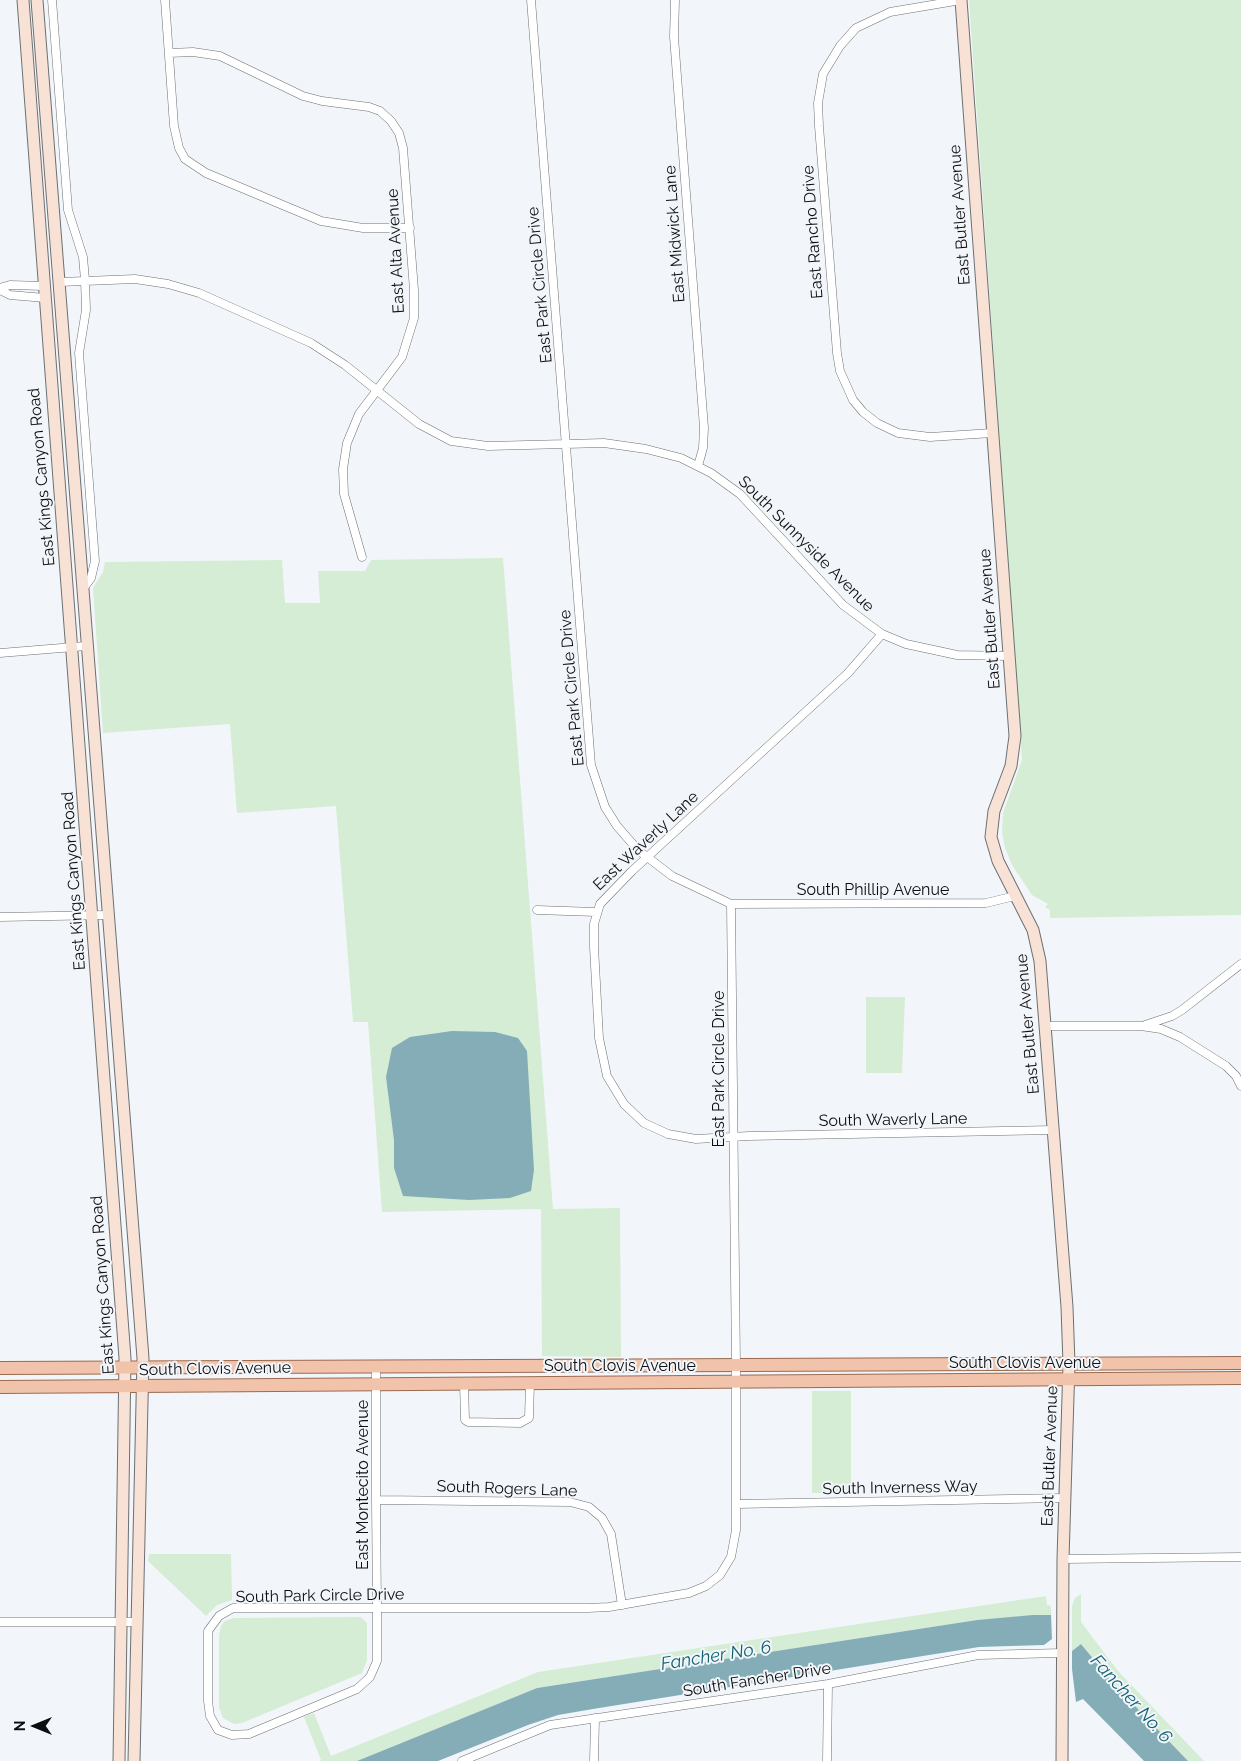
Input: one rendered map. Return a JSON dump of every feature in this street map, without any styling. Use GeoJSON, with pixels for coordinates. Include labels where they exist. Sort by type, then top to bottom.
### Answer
{"type":"FeatureCollection","features":[{"type":"Feature","properties":{"kind":"main road","name":"East Kings Canyon Road"},"geometry":{"type":"LineString","coordinates":[[22,0],[105,1070],[125,1368],[119,1761]]}},
{"type":"Feature","properties":{"kind":"main road","name":"East Kings Canyon Road"},"geometry":{"type":"LineString","coordinates":[[37,0],[143,1369],[134,1761]]}},
{"type":"Feature","properties":{"kind":"main road","name":"East Butler Avenue"},"geometry":{"type":"LineString","coordinates":[[960,0],[1009,656],[1014,749],[1008,774],[994,811],[991,837],[993,849],[1014,896],[1029,920],[1036,938],[1040,961],[1070,1364],[1064,1498],[1062,1761]]}},
{"type":"Feature","properties":{"kind":"main road"},"geometry":{"type":"LineString","coordinates":[[35,159],[43,180],[51,273],[55,280],[60,282]]}},
{"type":"Feature","properties":{"kind":"main road"},"geometry":{"type":"LineString","coordinates":[[44,286],[49,290],[52,299],[59,382],[68,404]]}},
{"type":"Feature","properties":{"kind":"main road"},"geometry":{"type":"LineString","coordinates":[[105,1070],[112,1078],[119,1154],[126,1159]]}},
{"type":"Feature","properties":{"kind":"main road","name":"South Clovis Avenue"},"geometry":{"type":"LineString","coordinates":[[0,1368],[143,1369],[1241,1363]]}},
{"type":"Feature","properties":{"kind":"main road","name":"South Clovis Avenue"},"geometry":{"type":"LineString","coordinates":[[0,1387],[1241,1378]]}},
{"type":"Feature","properties":{"kind":"street"},"geometry":{"type":"LineString","coordinates":[[52,0],[68,210],[83,257],[85,280],[86,310],[79,353],[95,561],[91,578],[82,590]]}},
{"type":"Feature","properties":{"kind":"street"},"geometry":{"type":"LineString","coordinates":[[165,0],[174,126],[179,148],[185,158],[206,173],[322,221],[363,228],[410,228]]}},
{"type":"Feature","properties":{"kind":"street","name":"East Park Circle Drive"},"geometry":{"type":"LineString","coordinates":[[531,0],[590,765],[606,807],[628,839],[647,859],[672,876],[732,904],[736,1504],[734,1542],[731,1557],[720,1575]]}},
{"type":"Feature","properties":{"kind":"street","name":"East Midwick Lane"},"geometry":{"type":"LineString","coordinates":[[675,0],[674,37],[704,428],[703,448],[698,466]]}},
{"type":"Feature","properties":{"kind":"street","name":"East Rancho Drive"},"geometry":{"type":"LineString","coordinates":[[960,0],[890,12],[856,28],[840,46],[823,74],[818,103],[819,126],[837,353],[840,371],[853,400],[862,412],[887,430],[907,435],[930,437],[992,433]]}},
{"type":"Feature","properties":{"kind":"street","name":"East Alta Avenue"},"geometry":{"type":"LineString","coordinates":[[169,53],[193,52],[220,56],[303,96],[322,101],[369,107],[380,111],[391,121],[399,133],[403,148],[415,304],[412,332],[402,357],[359,414],[352,428],[343,469],[347,505],[362,556]]}},
{"type":"Feature","properties":{"kind":"street","name":"South Sunnyside Avenue"},"geometry":{"type":"LineString","coordinates":[[60,282],[85,280],[154,281],[200,294],[305,339],[344,365],[419,424],[451,441],[488,446],[604,443],[646,449],[681,458],[723,481],[753,506],[843,605],[882,634],[906,644],[939,652],[991,657],[1009,656]]}},
{"type":"Feature","properties":{"kind":"street"},"geometry":{"type":"LineString","coordinates":[[0,289],[10,285],[44,286]]}},
{"type":"Feature","properties":{"kind":"street"},"geometry":{"type":"LineString","coordinates":[[0,289],[10,295],[45,298]]}},
{"type":"Feature","properties":{"kind":"street","name":"East Waverly Lane"},"geometry":{"type":"LineString","coordinates":[[734,1138],[696,1139],[654,1129],[634,1114],[616,1092],[607,1076],[599,1038],[593,934],[596,912],[607,894],[848,673],[882,634]]}},
{"type":"Feature","properties":{"kind":"street"},"geometry":{"type":"LineString","coordinates":[[0,653],[86,646]]}},
{"type":"Feature","properties":{"kind":"street","name":"South Phillip Avenue"},"geometry":{"type":"LineString","coordinates":[[732,904],[986,903],[1014,896]]}},
{"type":"Feature","properties":{"kind":"street"},"geometry":{"type":"LineString","coordinates":[[537,910],[596,912]]}},
{"type":"Feature","properties":{"kind":"street"},"geometry":{"type":"LineString","coordinates":[[0,917],[107,915]]}},
{"type":"Feature","properties":{"kind":"street"},"geometry":{"type":"LineString","coordinates":[[1140,1026],[1172,1016],[1205,994],[1241,964]]}},
{"type":"Feature","properties":{"kind":"street"},"geometry":{"type":"LineString","coordinates":[[1045,1026],[1140,1026],[1161,1029],[1180,1037],[1239,1074],[1241,1086]]}},
{"type":"Feature","properties":{"kind":"street","name":"South Waverly Lane"},"geometry":{"type":"LineString","coordinates":[[734,1138],[1053,1130]]}},
{"type":"Feature","properties":{"kind":"street","name":"East Montecito Avenue"},"geometry":{"type":"LineString","coordinates":[[376,1368],[377,1661]]}},
{"type":"Feature","properties":{"kind":"street"},"geometry":{"type":"LineString","coordinates":[[464,1383],[465,1420],[468,1422],[520,1422],[529,1418],[530,1382]]}},
{"type":"Feature","properties":{"kind":"street","name":"South Inverness Way"},"geometry":{"type":"LineString","coordinates":[[736,1504],[1064,1498]]}},
{"type":"Feature","properties":{"kind":"street","name":"South Rogers Lane"},"geometry":{"type":"LineString","coordinates":[[376,1500],[570,1502],[589,1507],[602,1518],[611,1534],[622,1605]]}},
{"type":"Feature","properties":{"kind":"street"},"geometry":{"type":"LineString","coordinates":[[1063,1559],[1241,1557]]}},
{"type":"Feature","properties":{"kind":"street","name":"South Park Circle Drive"},"geometry":{"type":"LineString","coordinates":[[377,1661],[370,1678],[357,1690],[249,1734],[232,1735],[218,1730],[210,1716],[208,1631],[219,1616],[233,1608],[588,1608],[622,1605],[688,1593],[706,1586],[720,1575]]}},
{"type":"Feature","properties":{"kind":"street"},"geometry":{"type":"LineString","coordinates":[[0,1622],[136,1622]]}},
{"type":"Feature","properties":{"kind":"street","name":"South Fancher Drive"},"geometry":{"type":"LineString","coordinates":[[462,1761],[550,1725],[828,1684],[978,1655],[1062,1654]]}},
{"type":"Feature","properties":{"kind":"street"},"geometry":{"type":"LineString","coordinates":[[828,1684],[828,1761]]}},
{"type":"Feature","properties":{"kind":"street"},"geometry":{"type":"LineString","coordinates":[[594,1761],[595,1718]]}},
{"type":"Feature","properties":{"kind":"green space"},"geometry":{"type":"Polygon","coordinates":[[[969,0],[1241,0],[1241,915],[1050,918],[1050,910],[1045,907],[1048,904],[1032,895],[1012,865],[1005,848],[1002,832],[1003,813],[1022,760],[969,0]]]}},
{"type":"Feature","properties":{"kind":"green space"},"geometry":{"type":"Polygon","coordinates":[[[503,558],[553,1209],[620,1208],[621,1357],[542,1356],[541,1209],[382,1212],[368,1022],[353,1022],[336,806],[237,813],[230,724],[103,733],[93,588],[103,572],[105,562],[282,560],[285,603],[320,603],[318,571],[365,571],[371,560],[503,558]]]}},
{"type":"Feature","properties":{"kind":"green space"},"geometry":{"type":"Polygon","coordinates":[[[866,997],[905,997],[902,1073],[866,1073],[866,997]]]}},
{"type":"Feature","properties":{"kind":"green space"},"geometry":{"type":"Polygon","coordinates":[[[812,1391],[851,1391],[851,1493],[812,1493],[812,1391]]]}},
{"type":"Feature","properties":{"kind":"green space"},"geometry":{"type":"Polygon","coordinates":[[[149,1554],[231,1554],[232,1600],[217,1605],[206,1616],[148,1561],[149,1554]]]}},
{"type":"Feature","properties":{"kind":"green space"},"geometry":{"type":"Polygon","coordinates":[[[1081,1594],[1081,1622],[1118,1671],[1204,1761],[1188,1761],[1113,1683],[1081,1644],[1072,1651],[1072,1606],[1075,1598],[1081,1594]]]}},
{"type":"Feature","properties":{"kind":"green space"},"geometry":{"type":"Polygon","coordinates":[[[1046,1596],[1047,1605],[1051,1606],[1051,1615],[977,1620],[537,1688],[357,1761],[319,1761],[321,1760],[304,1717],[314,1713],[331,1756],[538,1672],[1046,1596]]]}},
{"type":"Feature","properties":{"kind":"green space"},"geometry":{"type":"Polygon","coordinates":[[[361,1617],[367,1623],[367,1660],[362,1673],[242,1723],[234,1724],[223,1718],[219,1707],[219,1635],[221,1626],[225,1621],[234,1618],[361,1617]]]}},
{"type":"Feature","properties":{"kind":"water"},"geometry":{"type":"Polygon","coordinates":[[[452,1031],[495,1032],[518,1038],[527,1051],[534,1170],[531,1191],[510,1198],[469,1200],[403,1196],[394,1168],[394,1140],[386,1077],[392,1048],[410,1037],[452,1031]]]}},
{"type":"Feature","properties":{"kind":"water"},"geometry":{"type":"Polygon","coordinates":[[[1051,1615],[1052,1639],[1044,1645],[979,1647],[558,1715],[438,1761],[357,1761],[537,1688],[977,1620],[1051,1615]]]}},
{"type":"Feature","properties":{"kind":"water"},"geometry":{"type":"Polygon","coordinates":[[[1081,1644],[1113,1683],[1188,1761],[1144,1761],[1083,1699],[1076,1702],[1072,1651],[1081,1644]]]}},
{"type":"Feature","properties":{"kind":"water label","name":"Fancher No. 6"},"geometry":{"type":"Point","coordinates":[716,1656]}},
{"type":"Feature","properties":{"kind":"water label","name":"Fancher No. 6"},"geometry":{"type":"Point","coordinates":[1131,1699]}}]}
